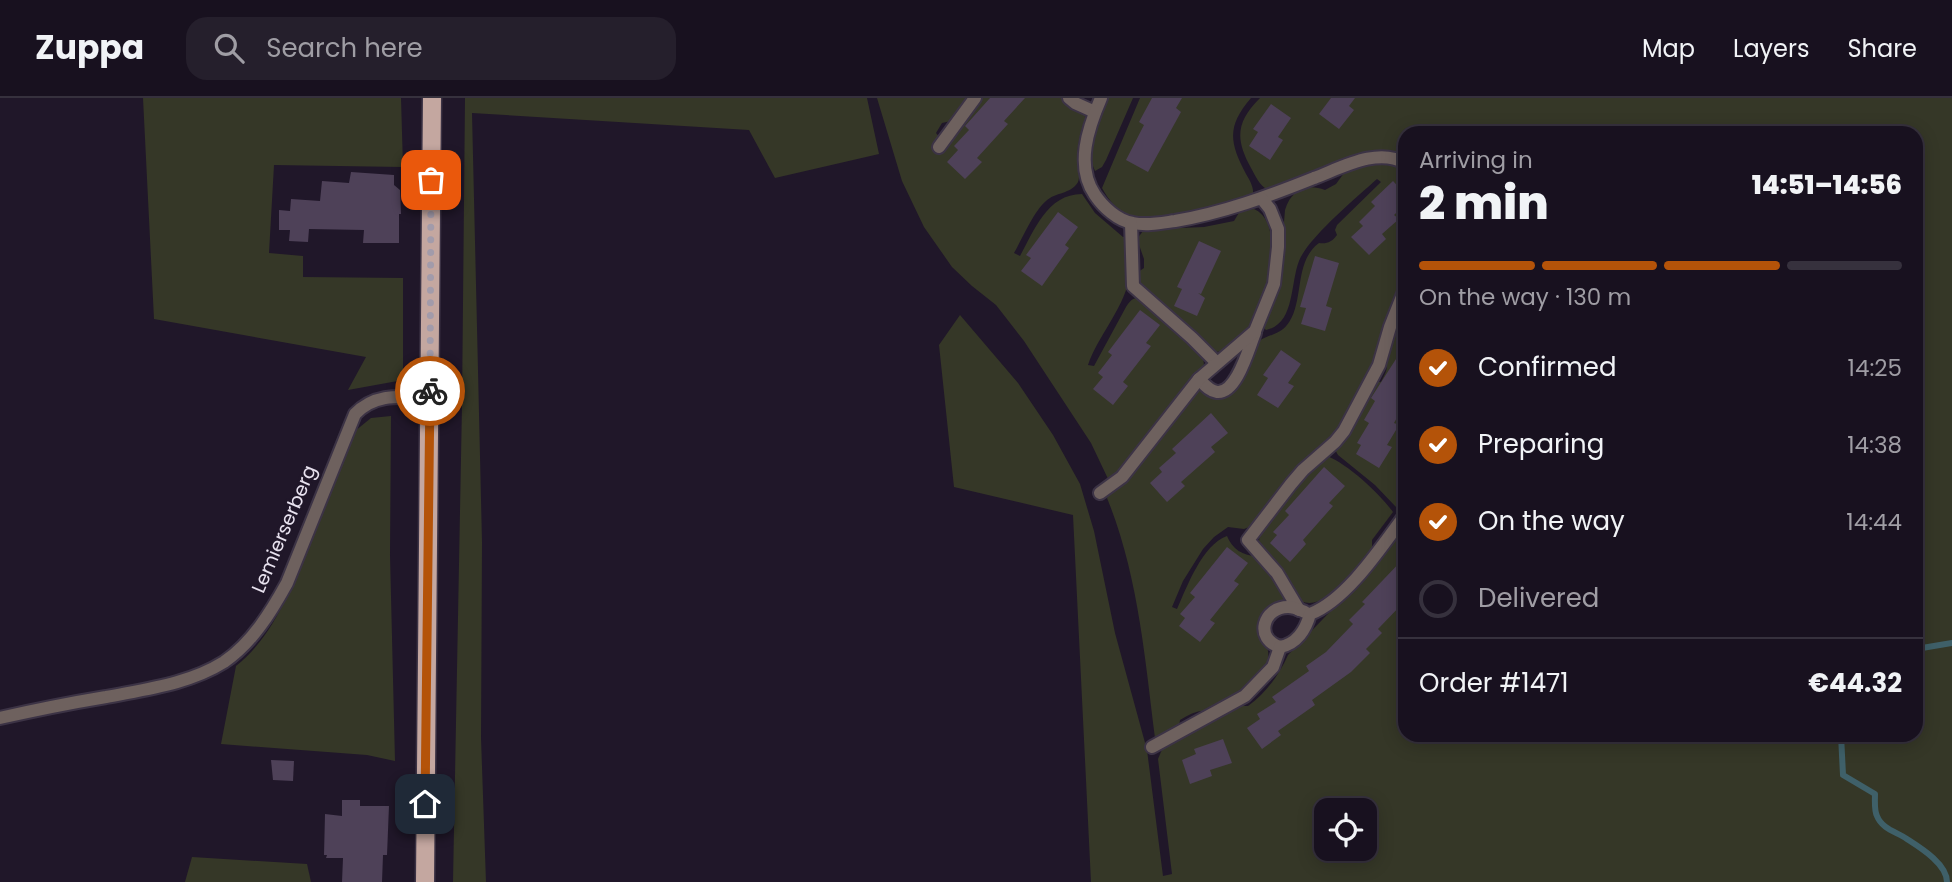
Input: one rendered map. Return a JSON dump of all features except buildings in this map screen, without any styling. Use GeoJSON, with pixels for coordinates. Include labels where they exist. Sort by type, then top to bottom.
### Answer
{"type":"FeatureCollection","features":[{"type":"Feature","properties":{"kind":"main road"},"geometry":{"type":"LineString","coordinates":[[425,882],[432,98]]}},
{"type":"Feature","properties":{"kind":"lane"},"geometry":{"type":"LineString","coordinates":[[939,147],[975,98]]}},
{"type":"Feature","properties":{"kind":"lane"},"geometry":{"type":"LineString","coordinates":[[1069,98],[1095,112]]}},
{"type":"Feature","properties":{"kind":"lane"},"geometry":{"type":"LineString","coordinates":[[1101,98],[1083,162],[1092,191],[1099,201],[1120,218],[1131,223],[1152,225],[1190,218],[1262,199],[1357,162],[1376,157],[1398,161]]}},
{"type":"Feature","properties":{"kind":"lane"},"geometry":{"type":"LineString","coordinates":[[1199,379],[1218,393],[1227,389],[1236,379],[1274,284],[1278,229],[1270,209],[1262,199]]}},
{"type":"Feature","properties":{"kind":"lane"},"geometry":{"type":"LineString","coordinates":[[1131,223],[1133,286],[1217,363]]}},
{"type":"Feature","properties":{"kind":"lane"},"geometry":{"type":"LineString","coordinates":[[1398,307],[1379,365],[1343,431],[1291,484],[1248,540],[1277,573],[1305,612],[1308,622],[1300,635],[1288,646],[1275,645],[1266,637],[1265,621],[1273,611],[1284,607],[1305,612],[1326,606],[1366,567],[1398,524]]}},
{"type":"Feature","properties":{"kind":"lane"},"geometry":{"type":"LineString","coordinates":[[1100,493],[1122,477],[1199,379],[1255,331]]}},
{"type":"Feature","properties":{"kind":"lane","name":"Lemierserberg"},"geometry":{"type":"LineString","coordinates":[[0,718],[181,681],[224,661],[252,637],[287,583],[355,414],[365,405],[382,398],[430,398]]}},
{"type":"Feature","properties":{"kind":"lane"},"geometry":{"type":"LineString","coordinates":[[1152,747],[1245,696],[1273,667],[1280,647]]}},
{"type":"Feature","properties":{"kind":"green space"},"geometry":{"type":"Polygon","coordinates":[[[143,98],[401,98],[403,167],[274,165],[269,253],[303,256],[303,277],[403,278],[403,380],[348,390],[366,357],[154,319],[143,98]]]}},
{"type":"Feature","properties":{"kind":"green space"},"geometry":{"type":"Polygon","coordinates":[[[465,98],[867,98],[879,154],[775,178],[749,130],[472,113],[482,542],[481,738],[486,882],[453,882],[465,98]]]}},
{"type":"Feature","properties":{"kind":"green space"},"geometry":{"type":"Polygon","coordinates":[[[877,98],[972,98],[951,121],[942,123],[936,133],[940,138],[979,98],[1064,98],[1086,117],[1077,150],[1078,182],[1073,188],[1045,202],[1034,215],[1014,253],[1020,256],[1037,225],[1051,207],[1060,200],[1082,194],[1095,213],[1123,237],[1128,236],[1130,264],[1126,291],[1088,365],[1094,366],[1126,307],[1132,300],[1141,298],[1203,355],[1204,366],[1185,385],[1110,483],[1091,443],[1024,341],[996,305],[952,267],[924,227],[902,181],[877,98]]]}},
{"type":"Feature","properties":{"kind":"green space"},"geometry":{"type":"Polygon","coordinates":[[[1108,98],[1133,98],[1106,160],[1102,167],[1095,171],[1092,162],[1093,144],[1108,98]]]}},
{"type":"Feature","properties":{"kind":"green space"},"geometry":{"type":"Polygon","coordinates":[[[1140,98],[1251,98],[1237,118],[1233,135],[1253,195],[1194,212],[1160,218],[1134,217],[1119,209],[1102,188],[1140,98]]]}},
{"type":"Feature","properties":{"kind":"green space"},"geometry":{"type":"Polygon","coordinates":[[[1260,98],[1952,98],[1952,882],[1091,882],[1073,515],[954,487],[939,345],[960,315],[1018,383],[1053,435],[1080,484],[1094,531],[1115,633],[1147,750],[1163,876],[1172,874],[1158,759],[1163,747],[1242,706],[1248,706],[1261,695],[1288,655],[1356,585],[1398,533],[1398,742],[1923,742],[1923,126],[1398,126],[1398,156],[1388,152],[1370,152],[1268,190],[1254,175],[1242,148],[1242,123],[1260,98]]]}},
{"type":"Feature","properties":{"kind":"green space"},"geometry":{"type":"Polygon","coordinates":[[[1384,163],[1398,166],[1398,293],[1378,356],[1340,431],[1254,525],[1244,529],[1228,527],[1214,537],[1183,581],[1172,607],[1177,609],[1203,557],[1218,541],[1227,536],[1239,551],[1257,556],[1291,599],[1261,620],[1260,633],[1267,646],[1268,661],[1256,679],[1236,695],[1207,711],[1187,716],[1180,720],[1179,727],[1158,739],[1155,738],[1144,647],[1133,586],[1118,527],[1107,498],[1198,389],[1217,398],[1237,386],[1246,373],[1259,341],[1281,330],[1292,316],[1302,271],[1311,251],[1319,243],[1327,243],[1333,239],[1337,235],[1337,225],[1381,182],[1377,179],[1312,241],[1299,261],[1287,312],[1275,326],[1266,330],[1264,328],[1279,283],[1285,210],[1291,197],[1306,188],[1325,190],[1336,184],[1344,173],[1384,163]]]}},
{"type":"Feature","properties":{"kind":"green space"},"geometry":{"type":"Polygon","coordinates":[[[1254,209],[1264,217],[1270,231],[1272,247],[1271,266],[1262,302],[1247,330],[1226,348],[1214,352],[1141,287],[1138,272],[1144,268],[1144,259],[1137,239],[1143,231],[1204,227],[1234,221],[1240,211],[1254,209]]]}},
{"type":"Feature","properties":{"kind":"green space"},"geometry":{"type":"Polygon","coordinates":[[[1398,324],[1396,507],[1375,485],[1338,455],[1334,448],[1375,382],[1381,382],[1387,368],[1386,359],[1398,324]]]}},
{"type":"Feature","properties":{"kind":"green space"},"geometry":{"type":"Polygon","coordinates":[[[391,416],[390,555],[395,761],[367,755],[221,744],[236,666],[262,639],[282,606],[355,431],[371,418],[391,416]]]}},
{"type":"Feature","properties":{"kind":"green space"},"geometry":{"type":"Polygon","coordinates":[[[1327,456],[1363,480],[1393,512],[1372,540],[1372,551],[1350,577],[1330,595],[1310,603],[1301,601],[1260,547],[1260,531],[1305,473],[1327,456]]]}},
{"type":"Feature","properties":{"kind":"green space"},"geometry":{"type":"Polygon","coordinates":[[[192,857],[307,864],[311,882],[185,882],[192,857]]]}},
{"type":"Feature","properties":{"kind":"waterway"},"geometry":{"type":"LineString","coordinates":[[1923,648],[1952,643]]}},
{"type":"Feature","properties":{"kind":"waterway"},"geometry":{"type":"LineString","coordinates":[[1841,742],[1843,775],[1875,794],[1875,811],[1879,820],[1932,857],[1943,869],[1947,882]]}},
{"type":"Feature","properties":{"kind":"way so far"},"geometry":{"type":"LineString","coordinates":[[430,391],[431,180]]}},
{"type":"Feature","properties":{"kind":"route"},"geometry":{"type":"LineString","coordinates":[[425,804],[430,391]]}}]}
